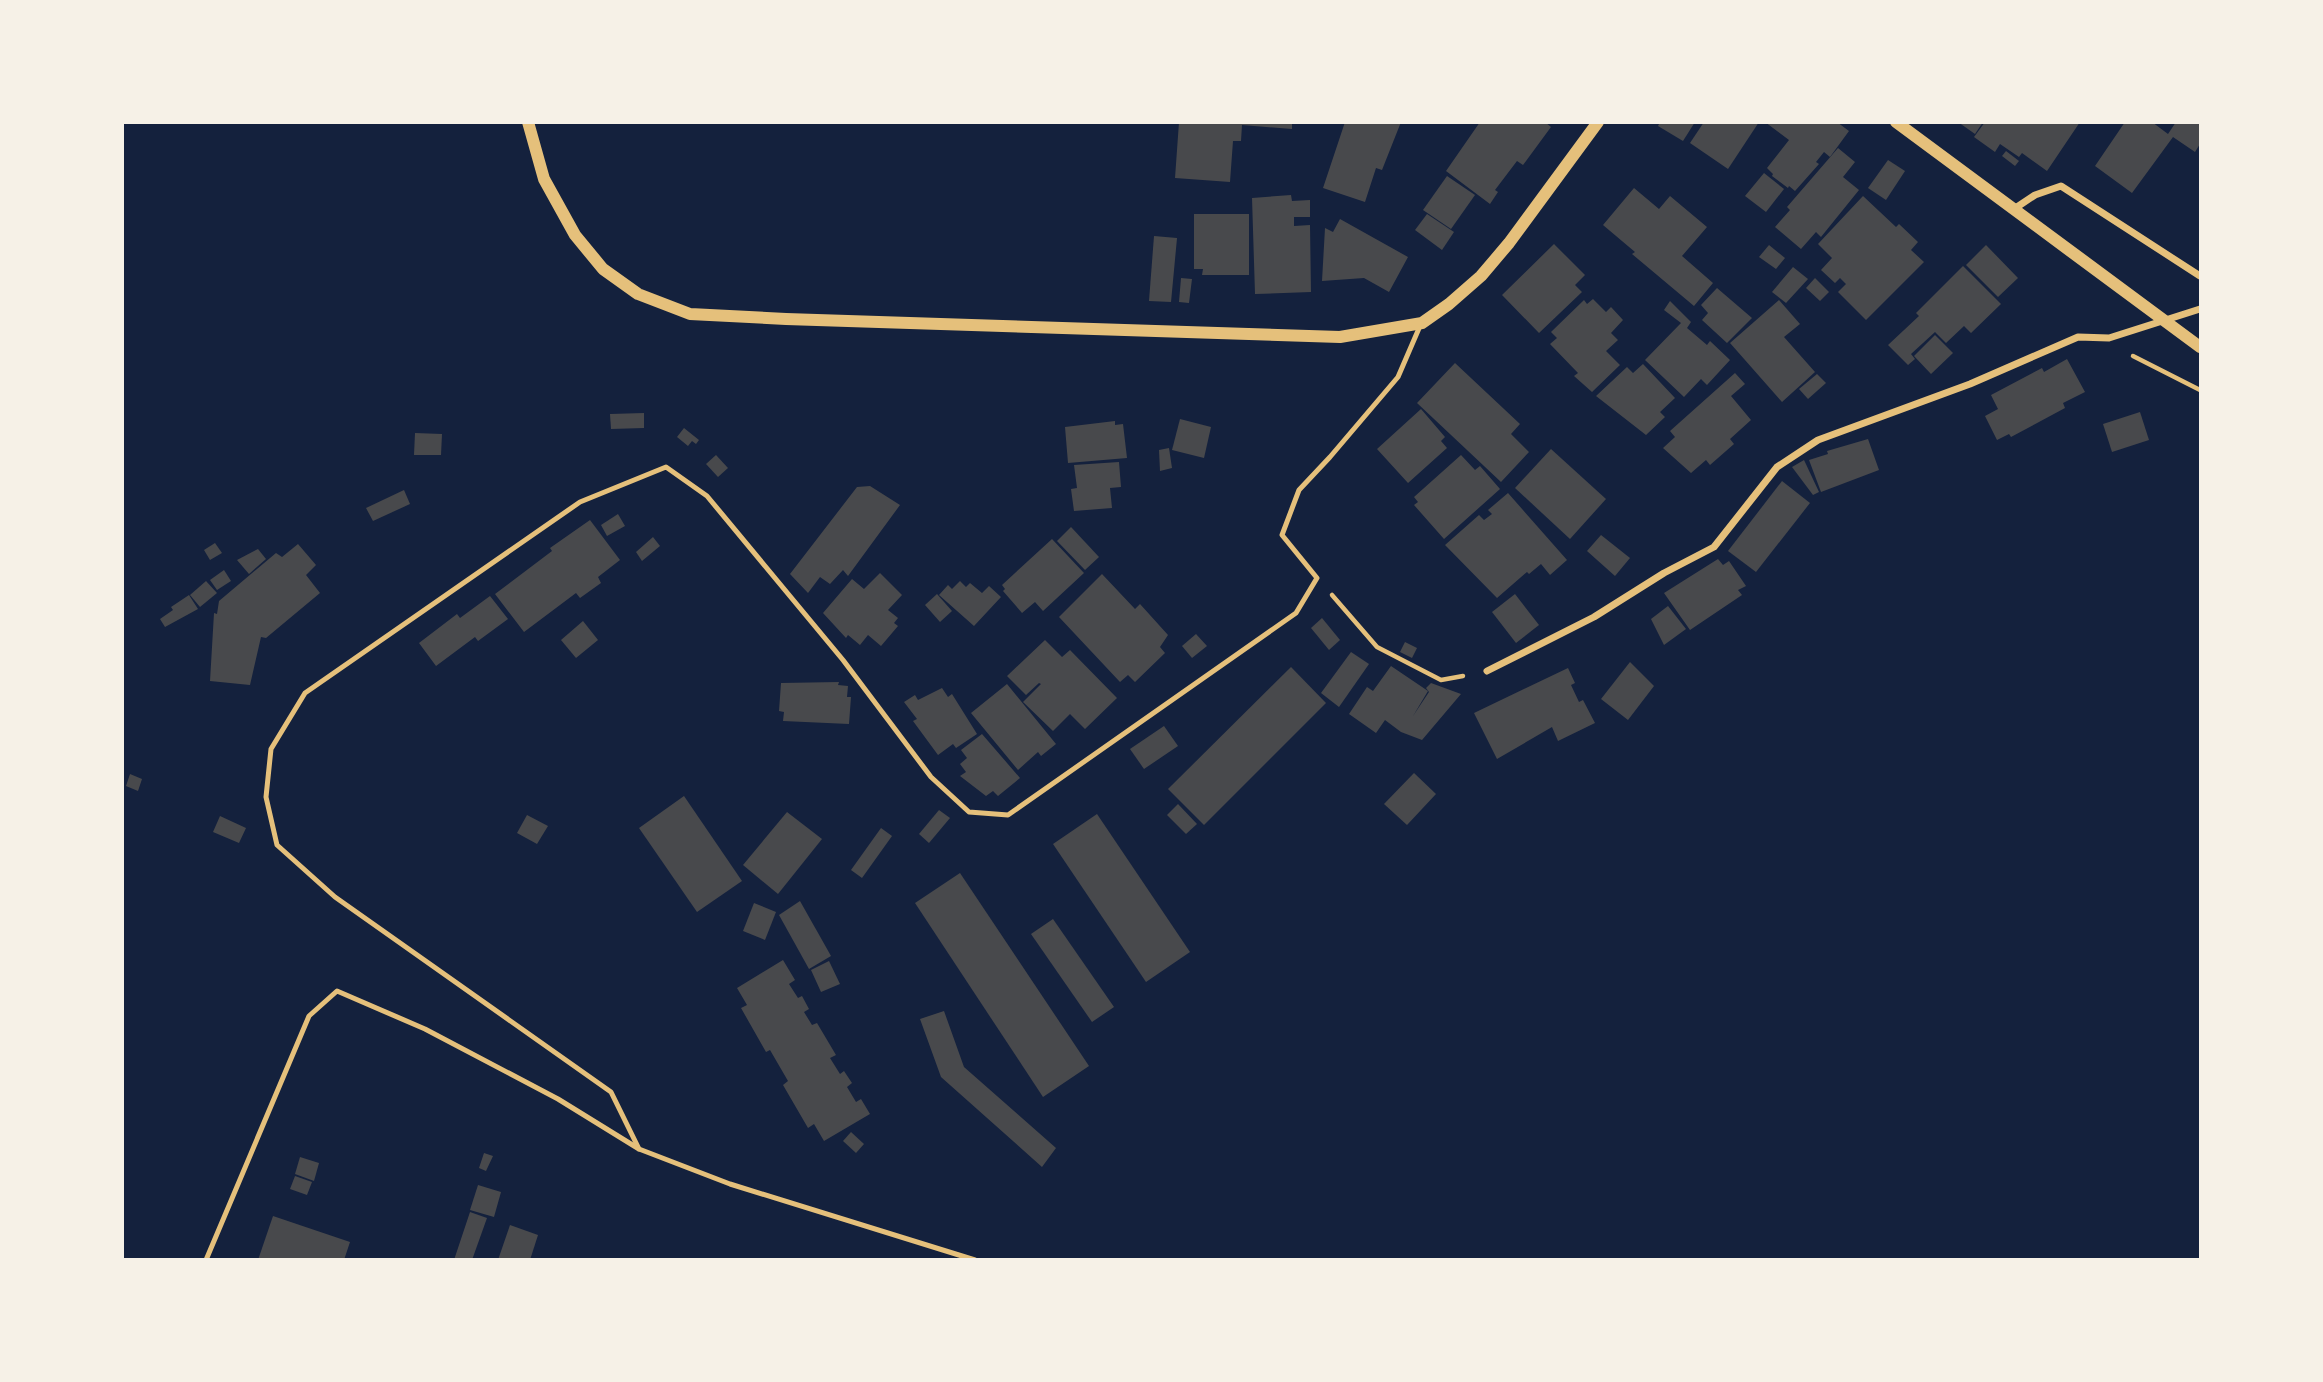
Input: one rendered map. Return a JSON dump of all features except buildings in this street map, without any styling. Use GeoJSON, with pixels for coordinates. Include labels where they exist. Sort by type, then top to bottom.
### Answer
{"type":"FeatureCollection","features":[{"type":"Feature","properties":{"kind":"street"},"geometry":{"type":"LineString","coordinates":[[528,122],[544,179],[575,235],[603,269],[638,295],[690,314],[800,320],[1340,337],[1422,323],[1449,304],[1481,276],[1509,243],[1598,122]]}},
{"type":"Feature","properties":{"kind":"street"},"geometry":{"type":"LineString","coordinates":[[1896,122],[2196,343]]}},
{"type":"Feature","properties":{"kind":"street"},"geometry":{"type":"LineString","coordinates":[[2014,209],[2035,195],[2061,186],[2200,276]]}},
{"type":"Feature","properties":{"kind":"street"},"geometry":{"type":"LineString","coordinates":[[1488,671],[1594,617],[1664,573],[1714,547],[1777,467],[1818,440],[1970,384],[2078,337],[2109,338],[2200,309]]}},
{"type":"Feature","properties":{"kind":"lane"},"geometry":{"type":"LineString","coordinates":[[639,1149],[611,1092],[335,897],[277,845],[266,797],[271,749],[305,693],[580,502],[666,467],[707,496],[843,660],[931,776],[969,812],[1007,816],[1296,613],[1317,578],[1282,535],[1298,490],[1330,457],[1398,376],[1422,323]]}},
{"type":"Feature","properties":{"kind":"lane"},"geometry":{"type":"LineString","coordinates":[[206,1259],[309,1016],[337,991],[425,1029],[558,1099],[639,1149],[730,1184],[975,1259]]}},
{"type":"Feature","properties":{"kind":"path"},"geometry":{"type":"LineString","coordinates":[[2109,338],[2115,347],[2200,390]]}},
{"type":"Feature","properties":{"kind":"path"},"geometry":{"type":"LineString","coordinates":[[1317,578],[1377,647],[1441,680],[1488,671]]}}]}
